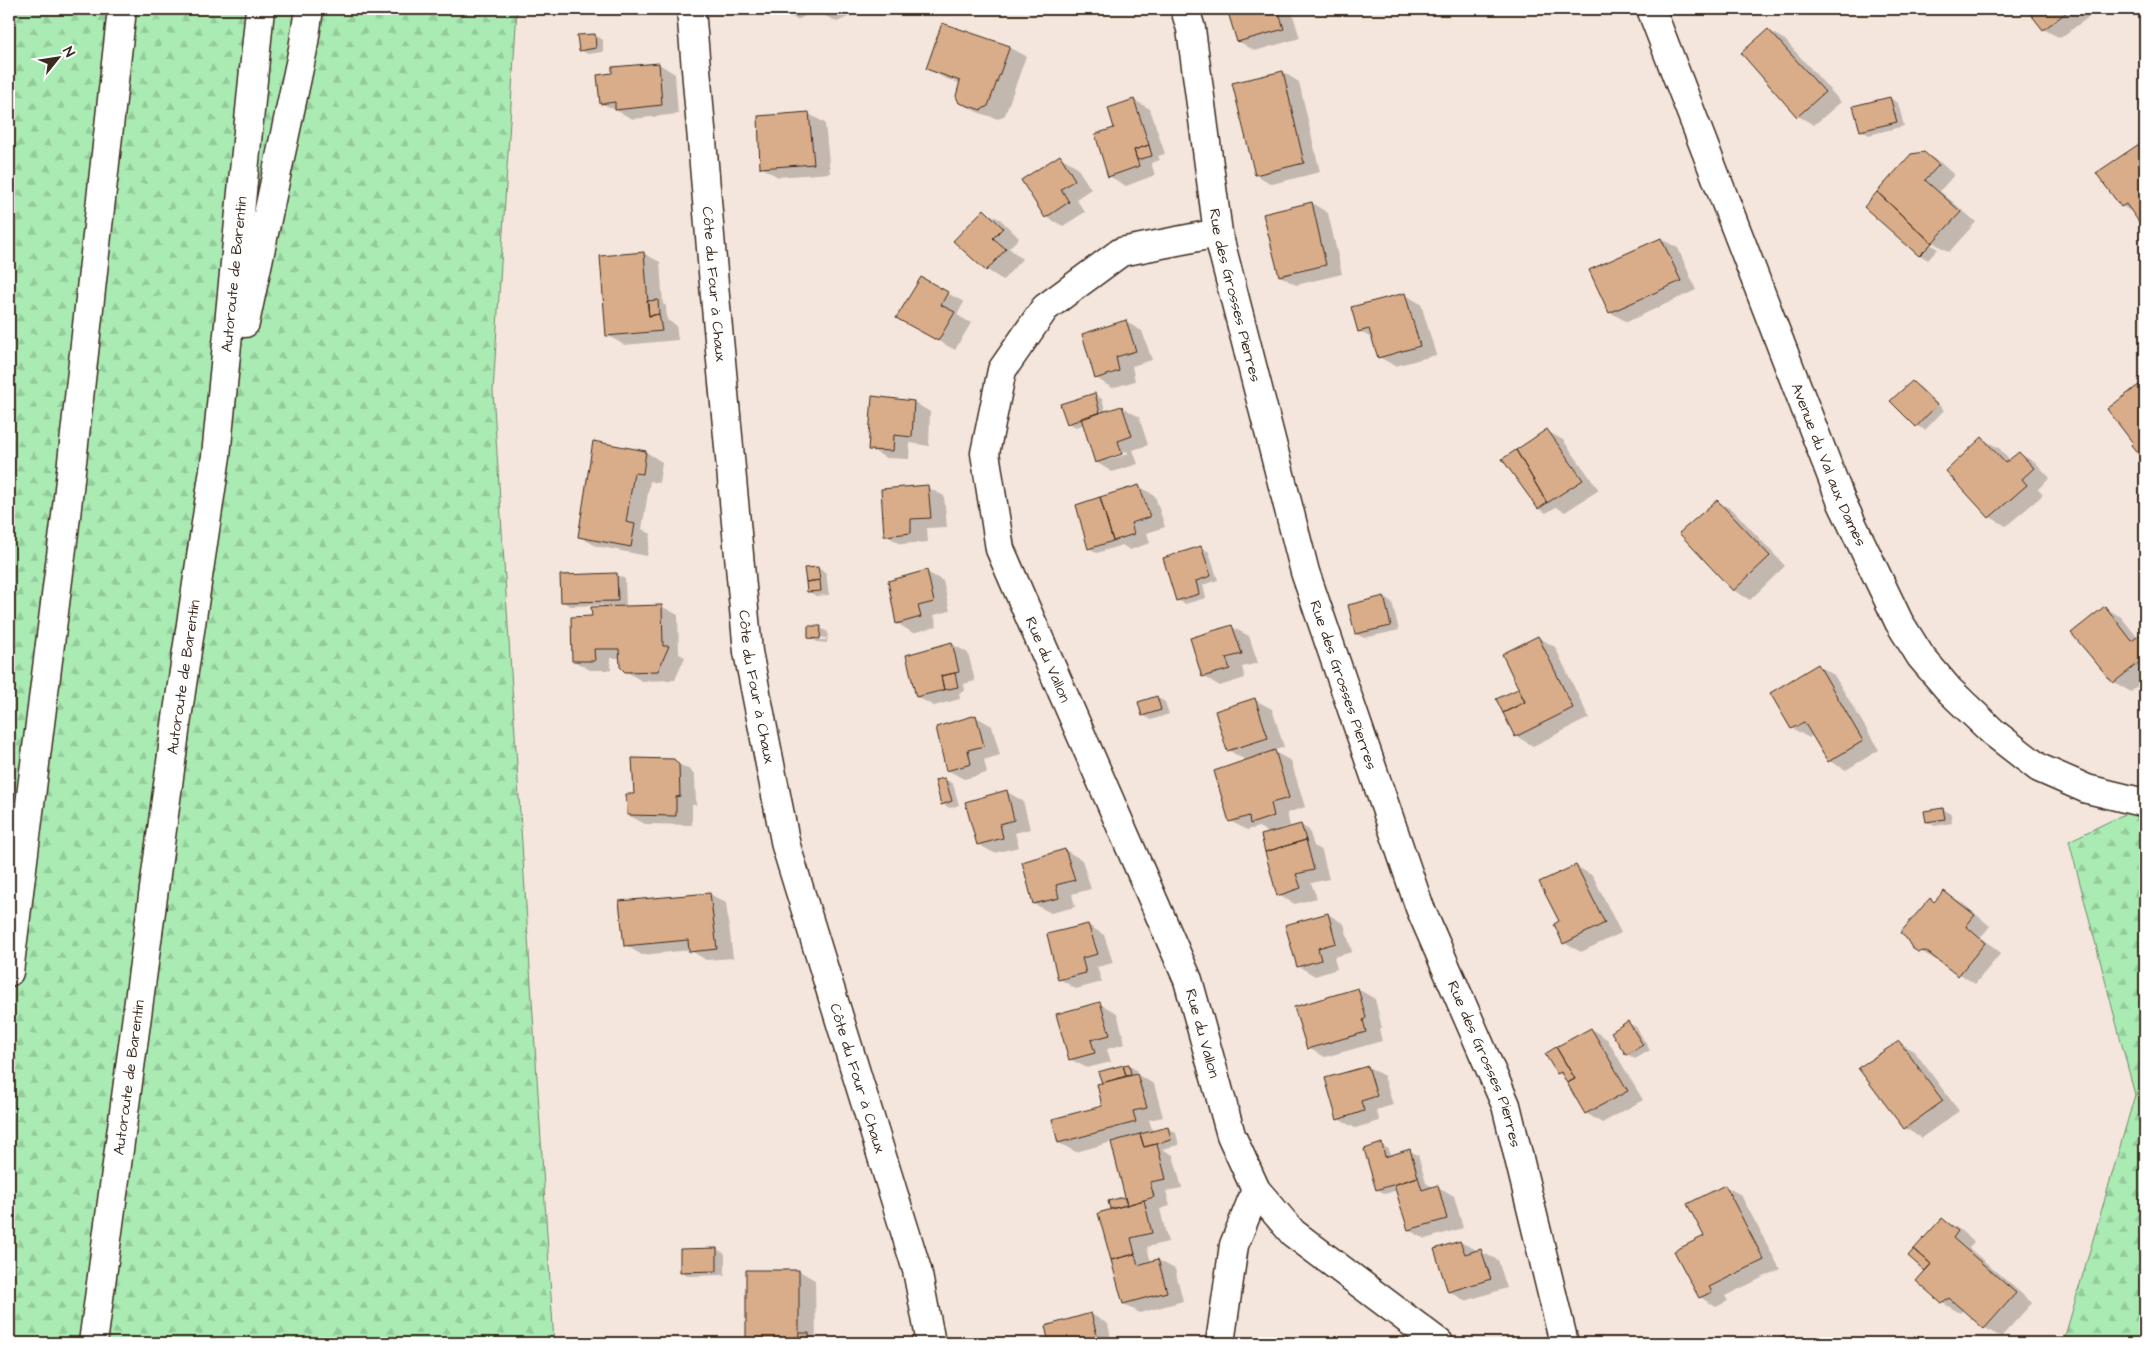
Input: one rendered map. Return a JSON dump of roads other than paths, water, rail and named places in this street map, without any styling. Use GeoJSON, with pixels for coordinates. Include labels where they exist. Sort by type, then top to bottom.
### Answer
{"type":"FeatureCollection","features":[{"type":"Feature","properties":{"kind":"main road"},"geometry":{"type":"LineString","coordinates":[[104,9],[111,110]]}},
{"type":"Feature","properties":{"kind":"main road"},"geometry":{"type":"LineString","coordinates":[[9,972],[66,516],[122,9]]}},
{"type":"Feature","properties":{"kind":"main road","name":"Autoroute de Barentin"},"geometry":{"type":"LineString","coordinates":[[93,1343],[175,735],[216,456],[260,9]]}},
{"type":"Feature","properties":{"kind":"main road"},"geometry":{"type":"LineString","coordinates":[[216,456],[301,59],[309,9]]}},
{"type":"Feature","properties":{"kind":"main road","name":"Côte du Four à Chaux"},"geometry":{"type":"LineString","coordinates":[[692,9],[715,296],[748,652],[786,846],[917,1270],[931,1343]]}},
{"type":"Feature","properties":{"kind":"main road","name":"Rue des Grosses Pierres"},"geometry":{"type":"LineString","coordinates":[[1185,9],[1191,29],[1218,233],[1305,572],[1420,908],[1506,1105],[1564,1343]]}},
{"type":"Feature","properties":{"kind":"main road","name":"Avenue du Val aux Dames"},"geometry":{"type":"LineString","coordinates":[[1651,9],[1842,502],[1875,575],[1921,657],[1950,691],[1994,733],[2039,768],[2087,789],[2145,803]]}},
{"type":"Feature","properties":{"kind":"main road","name":"Rue du Vallon"},"geometry":{"type":"LineString","coordinates":[[1218,233],[1121,252],[1045,308],[1002,370],[985,453],[1000,549],[1188,980],[1231,1135],[1256,1190],[1293,1233],[1438,1343]]}},
{"type":"Feature","properties":{"kind":"main road"},"geometry":{"type":"LineString","coordinates":[[1220,1343],[1234,1245],[1256,1190]]}}]}
